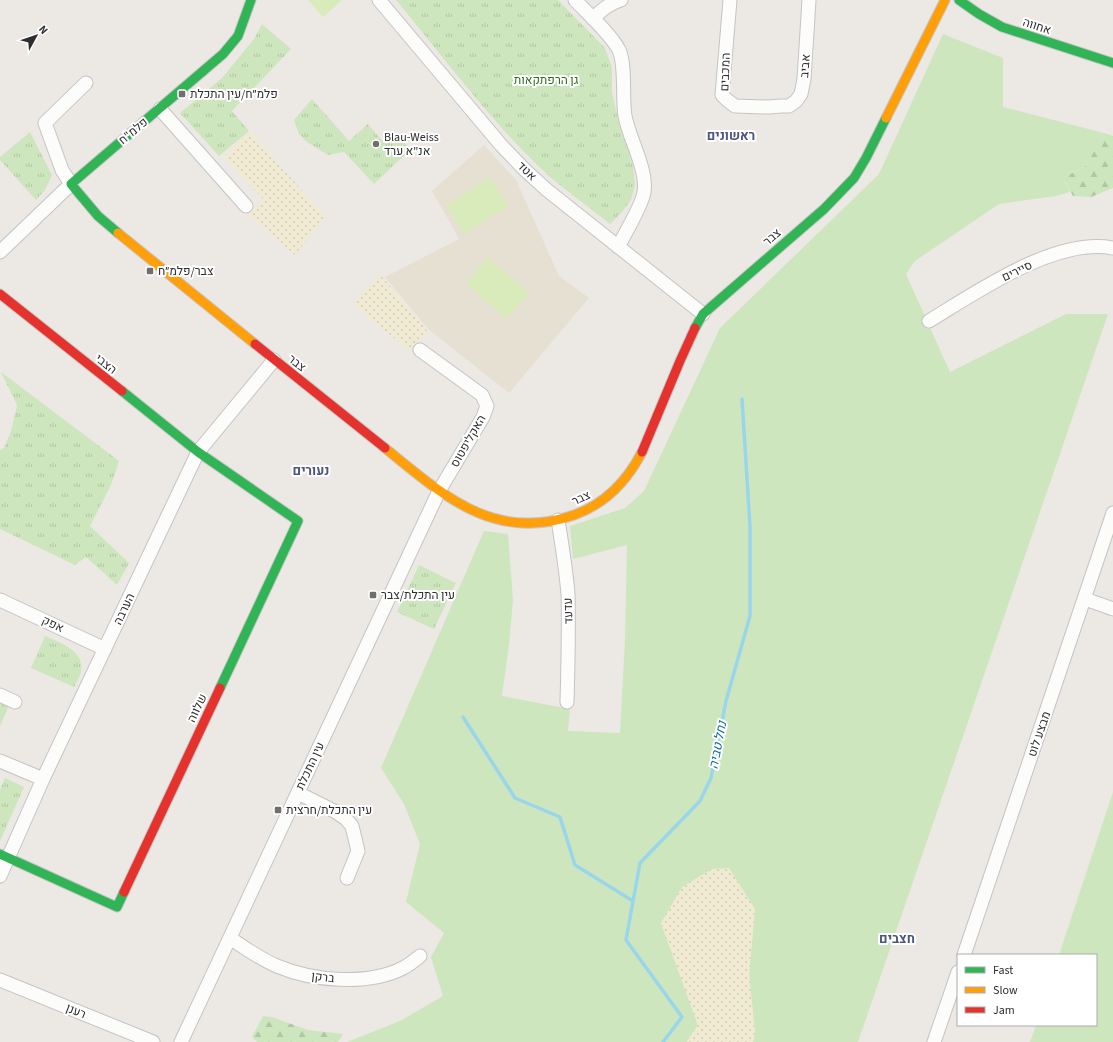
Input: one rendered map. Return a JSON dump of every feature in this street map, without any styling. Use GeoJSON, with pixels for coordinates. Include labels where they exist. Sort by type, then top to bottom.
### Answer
{"type":"FeatureCollection","features":[{"type":"Feature","properties":{"kind":"street","name":"פלמ\"ח"},"geometry":{"type":"LineString","coordinates":[[0,252],[70,184],[223,54],[238,36],[251,0]]}},
{"type":"Feature","properties":{"kind":"street","name":"אטד"},"geometry":{"type":"LineString","coordinates":[[379,0],[501,145],[520,165],[547,190],[703,314]]}},
{"type":"Feature","properties":{"kind":"street"},"geometry":{"type":"LineString","coordinates":[[575,0],[610,37],[620,50],[625,117],[639,160],[644,183],[644,193],[618,247]]}},
{"type":"Feature","properties":{"kind":"street"},"geometry":{"type":"LineString","coordinates":[[592,19],[613,2],[622,0]]}},
{"type":"Feature","properties":{"kind":"street","name":"המכבים"},"geometry":{"type":"LineString","coordinates":[[730,0],[722,95],[735,106],[768,107]]}},
{"type":"Feature","properties":{"kind":"street","name":"אביב"},"geometry":{"type":"LineString","coordinates":[[768,107],[789,106],[796,101],[801,94],[804,79],[810,0]]}},
{"type":"Feature","properties":{"kind":"street","name":"צבר"},"geometry":{"type":"LineString","coordinates":[[70,184],[98,216],[274,360],[439,491],[463,506],[486,517],[509,524],[536,524],[558,520],[577,514],[597,505],[613,493],[626,478],[638,459],[652,431],[692,332],[703,314],[824,209],[854,178],[866,158],[945,0]]}},
{"type":"Feature","properties":{"kind":"street","name":"אחווה"},"geometry":{"type":"LineString","coordinates":[[959,0],[979,14],[1002,27],[1113,63]]}},
{"type":"Feature","properties":{"kind":"street"},"geometry":{"type":"LineString","coordinates":[[70,184],[62,170],[46,123],[86,83]]}},
{"type":"Feature","properties":{"kind":"street"},"geometry":{"type":"LineString","coordinates":[[160,109],[246,206]]}},
{"type":"Feature","properties":{"kind":"street","name":"סיירים"},"geometry":{"type":"LineString","coordinates":[[929,321],[1020,269],[1054,254],[1083,247],[1113,248]]}},
{"type":"Feature","properties":{"kind":"street","name":"הצבי"},"geometry":{"type":"LineString","coordinates":[[0,294],[198,452]]}},
{"type":"Feature","properties":{"kind":"street","name":"האקליפטוס"},"geometry":{"type":"LineString","coordinates":[[420,350],[482,395],[487,406],[483,417],[439,491]]}},
{"type":"Feature","properties":{"kind":"street","name":"הערבה"},"geometry":{"type":"LineString","coordinates":[[0,876],[4,856],[43,779],[198,452],[274,360]]}},
{"type":"Feature","properties":{"kind":"street","name":"שלווה"},"geometry":{"type":"LineString","coordinates":[[4,856],[117,907],[298,521],[198,452]]}},
{"type":"Feature","properties":{"kind":"street","name":"עין התכלת"},"geometry":{"type":"LineString","coordinates":[[181,1042],[439,491]]}},
{"type":"Feature","properties":{"kind":"street","name":"מבצע לוט"},"geometry":{"type":"LineString","coordinates":[[964,954],[1113,513]]}},
{"type":"Feature","properties":{"kind":"street","name":"עדעד"},"geometry":{"type":"LineString","coordinates":[[558,520],[568,593],[569,628],[567,702]]}},
{"type":"Feature","properties":{"kind":"street"},"geometry":{"type":"LineString","coordinates":[[1084,599],[1113,609]]}},
{"type":"Feature","properties":{"kind":"street","name":"אפק"},"geometry":{"type":"LineString","coordinates":[[0,600],[105,649]]}},
{"type":"Feature","properties":{"kind":"street"},"geometry":{"type":"LineString","coordinates":[[0,695],[15,702]]}},
{"type":"Feature","properties":{"kind":"street"},"geometry":{"type":"LineString","coordinates":[[0,761],[43,779]]}},
{"type":"Feature","properties":{"kind":"street"},"geometry":{"type":"LineString","coordinates":[[298,793],[336,812],[346,819],[352,826],[358,852],[347,878]]}},
{"type":"Feature","properties":{"kind":"street","name":"ברקן"},"geometry":{"type":"LineString","coordinates":[[230,938],[257,956],[276,966],[313,977],[332,979],[364,978],[389,973],[403,968],[420,956]]}},
{"type":"Feature","properties":{"kind":"street"},"geometry":{"type":"LineString","coordinates":[[934,1042],[957,975]]}},
{"type":"Feature","properties":{"kind":"street","name":"רענן"},"geometry":{"type":"LineString","coordinates":[[0,980],[153,1042]]}},
{"type":"Feature","properties":{"kind":"shaded area"},"geometry":{"type":"Polygon","coordinates":[[[484,145],[516,180],[559,276],[589,298],[509,393],[428,329],[385,277],[459,239],[432,191],[484,145]]]}},
{"type":"Feature","properties":{"kind":"green space"},"geometry":{"type":"Polygon","coordinates":[[[308,0],[342,0],[323,17],[308,0]]]}},
{"type":"Feature","properties":{"kind":"green space","name":"גן הרפתקאות"},"geometry":{"type":"Polygon","coordinates":[[[396,0],[558,0],[605,48],[612,68],[612,92],[618,120],[633,166],[635,186],[631,200],[622,212],[610,224],[550,177],[509,136],[396,0]]]}},
{"type":"Feature","properties":{"kind":"green space"},"geometry":{"type":"Polygon","coordinates":[[[262,24],[291,49],[232,111],[249,131],[219,156],[180,113],[222,78],[254,39],[262,24]]]}},
{"type":"Feature","properties":{"kind":"green space"},"geometry":{"type":"Polygon","coordinates":[[[943,34],[1003,58],[1003,107],[1104,133],[1086,166],[1063,178],[1070,192],[1056,196],[999,204],[915,261],[906,274],[950,372],[1066,314],[1108,314],[858,1042],[753,1042],[755,1033],[749,974],[755,909],[661,923],[698,1025],[687,1042],[347,1042],[400,1021],[443,996],[431,957],[444,933],[406,902],[420,844],[404,804],[381,768],[484,531],[508,534],[513,600],[502,696],[570,709],[568,731],[620,733],[625,640],[627,545],[573,559],[570,526],[625,508],[644,491],[720,328],[879,174],[943,34]]]}},
{"type":"Feature","properties":{"kind":"green space"},"geometry":{"type":"Polygon","coordinates":[[[312,99],[349,141],[368,124],[384,143],[395,133],[411,149],[374,184],[344,152],[328,155],[307,142],[299,134],[294,120],[312,99]]]}},
{"type":"Feature","properties":{"kind":"green space"},"geometry":{"type":"Polygon","coordinates":[[[30,132],[52,175],[45,190],[36,200],[0,160],[0,157],[30,132]]]}},
{"type":"Feature","properties":{"kind":"green space"},"geometry":{"type":"Polygon","coordinates":[[[1104,133],[1113,136],[1113,188],[1091,197],[1073,196],[1063,178],[1086,166],[1104,133]]]}},
{"type":"Feature","properties":{"kind":"green space"},"geometry":{"type":"Polygon","coordinates":[[[490,177],[508,206],[464,234],[446,205],[490,177]]]}},
{"type":"Feature","properties":{"kind":"green space"},"geometry":{"type":"Polygon","coordinates":[[[488,257],[529,293],[506,319],[466,283],[488,257]]]}},
{"type":"Feature","properties":{"kind":"green space"},"geometry":{"type":"Polygon","coordinates":[[[1,372],[119,461],[111,485],[90,526],[129,563],[117,585],[86,557],[75,565],[0,529],[0,450],[4,448],[11,431],[17,405],[1,372]]]}},
{"type":"Feature","properties":{"kind":"green space"},"geometry":{"type":"Polygon","coordinates":[[[419,565],[456,583],[434,629],[397,612],[419,565]]]}},
{"type":"Feature","properties":{"kind":"green space"},"geometry":{"type":"Polygon","coordinates":[[[45,636],[70,648],[79,657],[81,672],[74,687],[31,668],[45,636]]]}},
{"type":"Feature","properties":{"kind":"green space"},"geometry":{"type":"Polygon","coordinates":[[[0,700],[10,704],[0,726],[0,700]]]}},
{"type":"Feature","properties":{"kind":"green space"},"geometry":{"type":"Polygon","coordinates":[[[5,778],[24,787],[0,841],[0,790],[5,778]]]}},
{"type":"Feature","properties":{"kind":"green space"},"geometry":{"type":"Polygon","coordinates":[[[1113,792],[1113,1042],[1030,1042],[1036,1026],[1097,1026],[1097,954],[1059,954],[1113,792]]]}},
{"type":"Feature","properties":{"kind":"green space"},"geometry":{"type":"Polygon","coordinates":[[[263,1016],[272,1017],[308,1030],[343,1034],[338,1042],[257,1042],[252,1037],[263,1016]]]}},
{"type":"Feature","properties":{"kind":"sand"},"geometry":{"type":"Polygon","coordinates":[[[250,131],[325,217],[295,255],[249,215],[263,199],[224,157],[250,131]]]}},
{"type":"Feature","properties":{"kind":"sand"},"geometry":{"type":"Polygon","coordinates":[[[380,274],[428,332],[410,351],[353,304],[380,274]]]}},
{"type":"Feature","properties":{"kind":"sand"},"geometry":{"type":"Polygon","coordinates":[[[729,868],[755,909],[749,974],[755,1033],[753,1042],[687,1042],[698,1025],[661,923],[682,887],[712,869],[729,868]]]}},
{"type":"Feature","properties":{"kind":"waterway","name":"נחל טביה"},"geometry":{"type":"LineString","coordinates":[[663,1042],[682,1017],[626,940],[640,863],[700,801],[711,778],[726,701],[750,616],[750,526],[742,399]]}},
{"type":"Feature","properties":{"kind":"waterway"},"geometry":{"type":"LineString","coordinates":[[463,717],[515,798],[560,817],[575,865],[633,901]]}},
{"type":"Feature","properties":{"kind":"traffic: fast"},"geometry":{"type":"LineString","coordinates":[[118,233],[98,216],[71,184],[223,54],[238,36],[251,0]]}},
{"type":"Feature","properties":{"kind":"traffic: fast"},"geometry":{"type":"LineString","coordinates":[[959,0],[979,14],[1002,27],[1113,63]]}},
{"type":"Feature","properties":{"kind":"traffic: fast"},"geometry":{"type":"LineString","coordinates":[[695,328],[703,314],[824,209],[854,178],[886,118]]}},
{"type":"Feature","properties":{"kind":"traffic: fast"},"geometry":{"type":"LineString","coordinates":[[122,391],[198,452],[298,521],[220,688]]}},
{"type":"Feature","properties":{"kind":"traffic: fast"},"geometry":{"type":"LineString","coordinates":[[0,854],[117,907],[124,892]]}},
{"type":"Feature","properties":{"kind":"traffic: slow"},"geometry":{"type":"LineString","coordinates":[[886,118],[945,0]]}},
{"type":"Feature","properties":{"kind":"traffic: slow"},"geometry":{"type":"LineString","coordinates":[[118,233],[255,344]]}},
{"type":"Feature","properties":{"kind":"traffic: slow"},"geometry":{"type":"LineString","coordinates":[[385,448],[428,482],[471,510],[494,518],[519,523],[545,522],[574,515],[596,505],[622,482],[642,452]]}},
{"type":"Feature","properties":{"kind":"traffic: jam"},"geometry":{"type":"LineString","coordinates":[[0,294],[122,391]]}},
{"type":"Feature","properties":{"kind":"traffic: jam"},"geometry":{"type":"LineString","coordinates":[[642,452],[695,328]]}},
{"type":"Feature","properties":{"kind":"traffic: jam"},"geometry":{"type":"LineString","coordinates":[[255,344],[385,448]]}},
{"type":"Feature","properties":{"kind":"traffic: jam"},"geometry":{"type":"LineString","coordinates":[[124,892],[220,688]]}},
{"type":"Feature","properties":{"kind":"place","name":"פלמ״ח/עין התכלת"},"geometry":{"type":"Point","coordinates":[182,94]}},
{"type":"Feature","properties":{"kind":"place","name":"Blau-Weiss אנ\"א ערד"},"geometry":{"type":"Point","coordinates":[376,144]}},
{"type":"Feature","properties":{"kind":"place","name":"צבר/פלמ״ח"},"geometry":{"type":"Point","coordinates":[150,271]}},
{"type":"Feature","properties":{"kind":"place","name":"עין התכלת/צבר"},"geometry":{"type":"Point","coordinates":[373,595]}},
{"type":"Feature","properties":{"kind":"place","name":"עין התכלת/חרצית"},"geometry":{"type":"Point","coordinates":[278,810]}},
{"type":"Feature","properties":{"kind":"district","name":"ראשונים"},"geometry":{"type":"Point","coordinates":[731,135]}},
{"type":"Feature","properties":{"kind":"district","name":"נעורים"},"geometry":{"type":"Point","coordinates":[311,470]}},
{"type":"Feature","properties":{"kind":"district","name":"חצבים"},"geometry":{"type":"Point","coordinates":[897,938]}}]}
